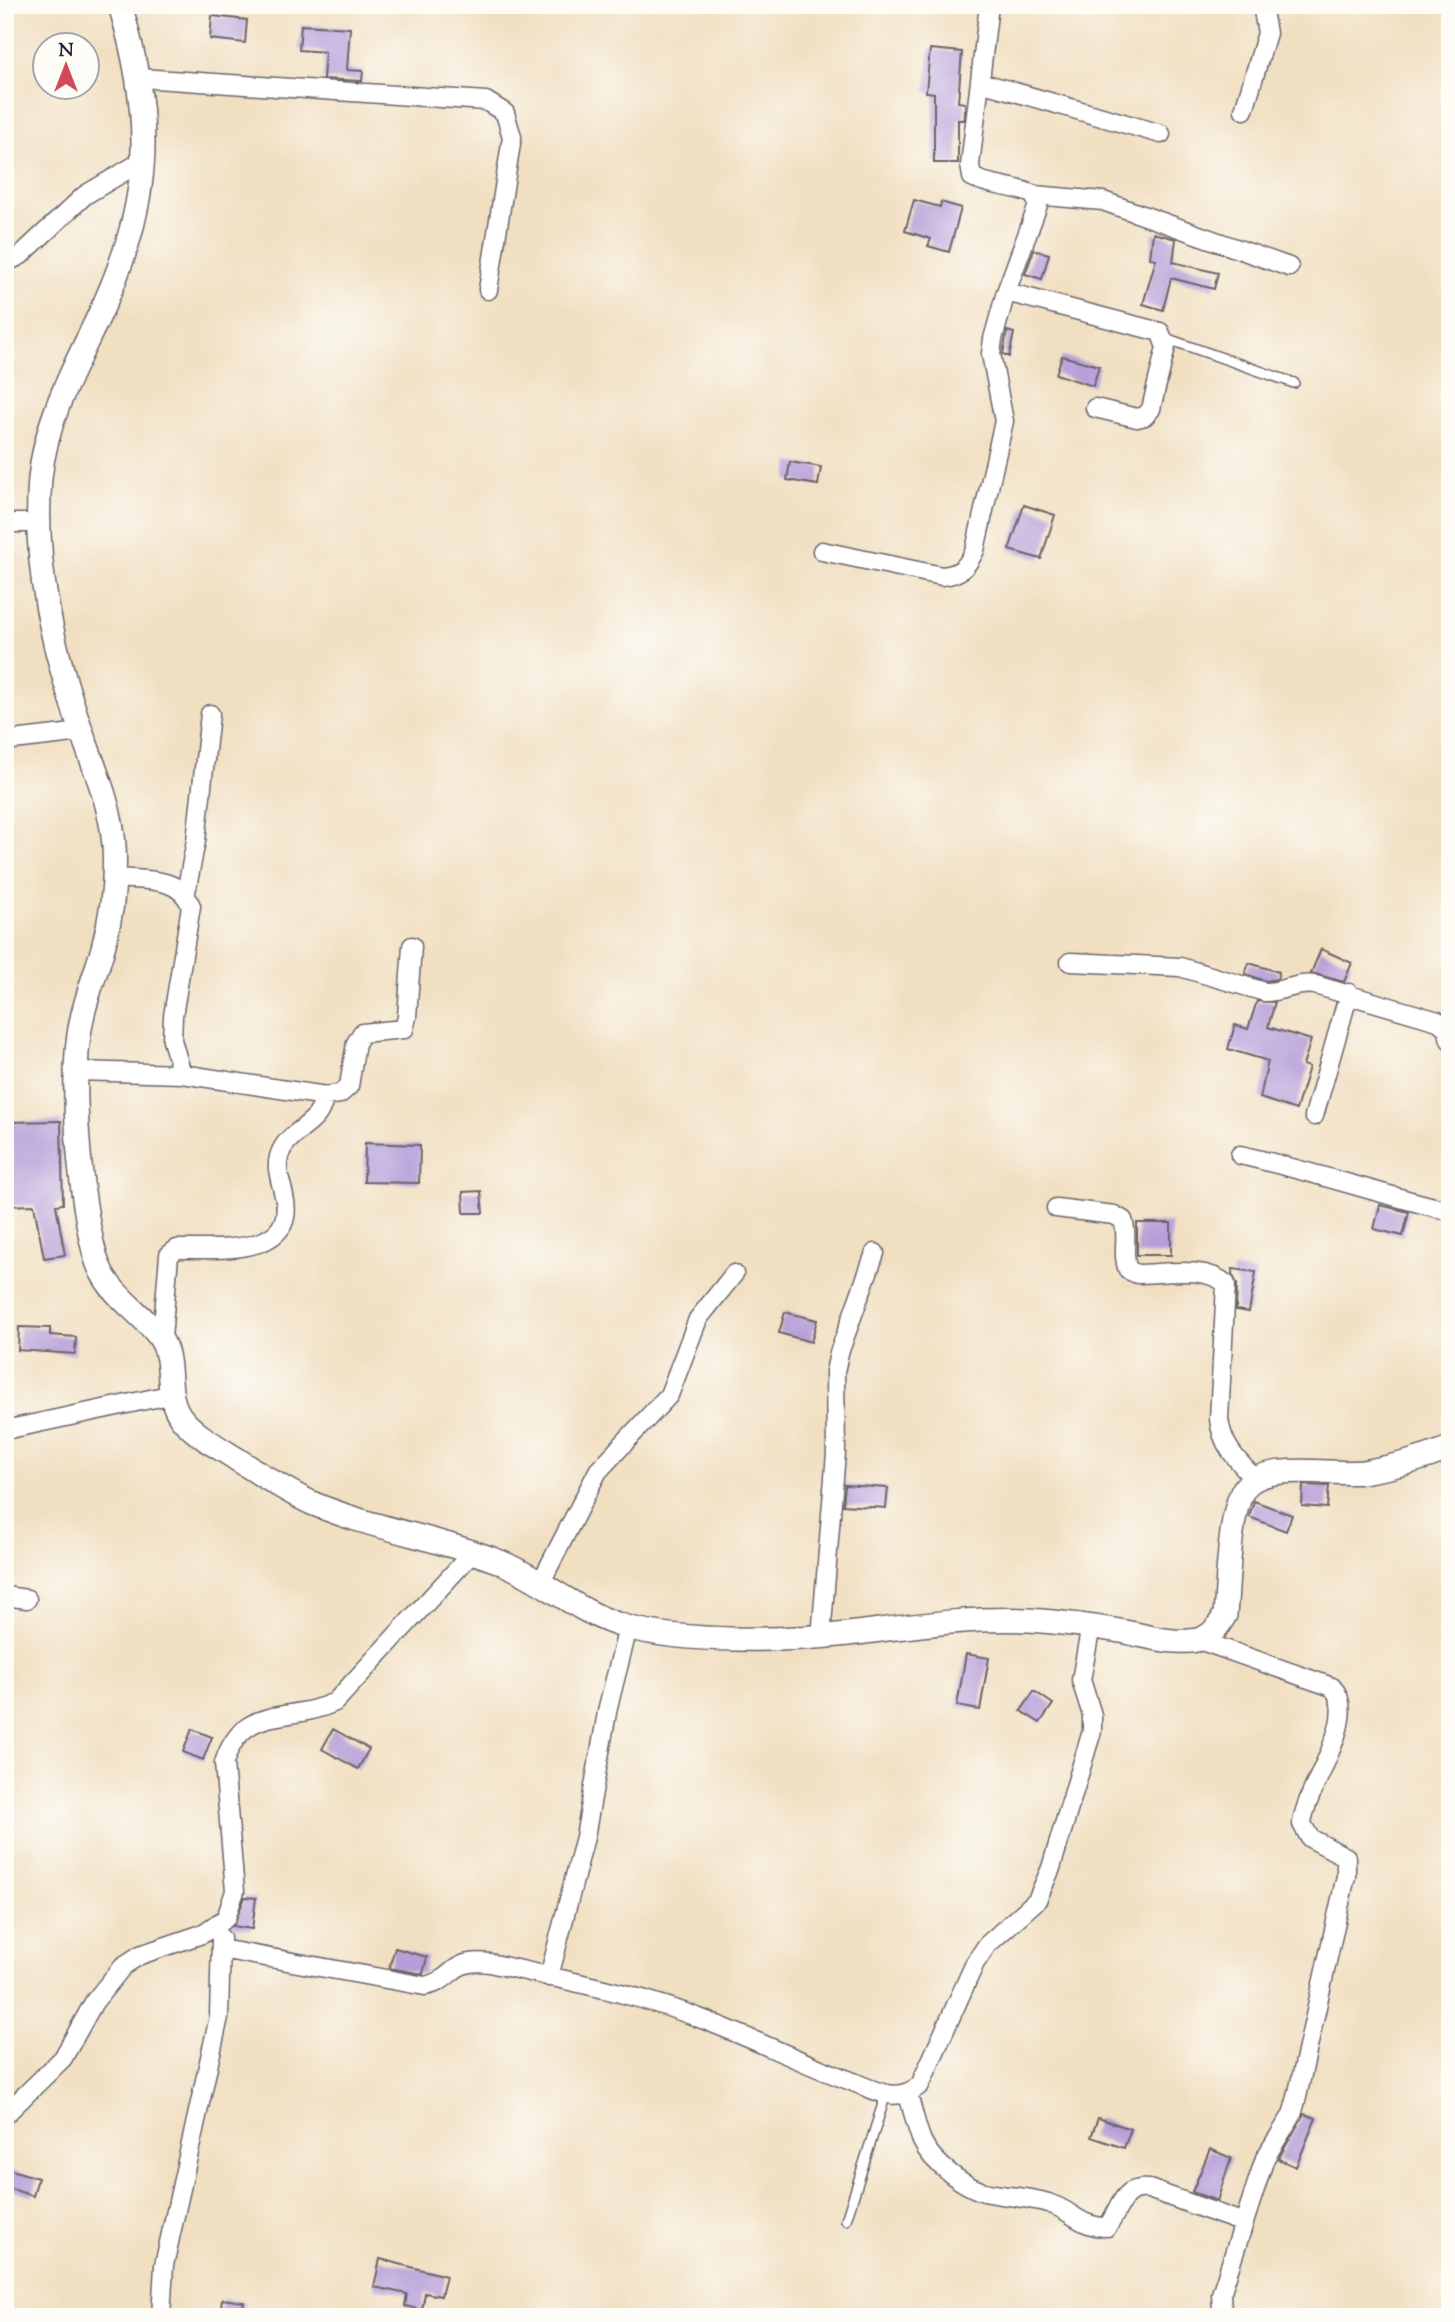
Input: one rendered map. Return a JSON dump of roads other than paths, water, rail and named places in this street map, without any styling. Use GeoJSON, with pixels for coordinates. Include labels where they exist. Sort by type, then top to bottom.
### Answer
{"type":"FeatureCollection","features":[{"type":"Feature","properties":{"kind":"street"},"geometry":{"type":"LineString","coordinates":[[120,5],[140,78],[144,160],[137,211],[125,255],[64,385],[48,430],[41,472],[38,523],[43,584],[58,658],[111,820],[114,878],[103,946],[87,993],[79,1031],[76,1071],[79,1132],[96,1262],[112,1292],[162,1338]]}},
{"type":"Feature","properties":{"kind":"street"},"geometry":{"type":"LineString","coordinates":[[989,5],[970,165],[972,177],[1034,195],[1103,201],[1289,267]]}},
{"type":"Feature","properties":{"kind":"street"},"geometry":{"type":"LineString","coordinates":[[1244,110],[1267,33],[1262,5]]}},
{"type":"Feature","properties":{"kind":"street"},"geometry":{"type":"LineString","coordinates":[[140,78],[486,101],[505,113],[512,137],[488,290]]}},
{"type":"Feature","properties":{"kind":"street"},"geometry":{"type":"LineString","coordinates":[[980,82],[1161,134]]}},
{"type":"Feature","properties":{"kind":"street"},"geometry":{"type":"LineString","coordinates":[[5,264],[21,256],[85,195],[144,160]]}},
{"type":"Feature","properties":{"kind":"street"},"geometry":{"type":"LineString","coordinates":[[822,551],[942,576],[956,574],[968,565],[975,550],[1002,441],[1004,421],[991,354],[1006,292],[1034,221],[1038,205],[1034,195]]}},
{"type":"Feature","properties":{"kind":"street"},"geometry":{"type":"LineString","coordinates":[[1006,292],[1160,331],[1165,338],[1163,360],[1151,409],[1146,416],[1137,418],[1095,408]]}},
{"type":"Feature","properties":{"kind":"street"},"geometry":{"type":"LineString","coordinates":[[5,523],[38,523]]}},
{"type":"Feature","properties":{"kind":"street"},"geometry":{"type":"LineString","coordinates":[[182,1074],[172,1040],[191,906],[186,892],[196,841],[210,714]]}},
{"type":"Feature","properties":{"kind":"street"},"geometry":{"type":"LineString","coordinates":[[5,741],[82,732]]}},
{"type":"Feature","properties":{"kind":"street"},"geometry":{"type":"LineString","coordinates":[[114,878],[173,883],[186,892]]}},
{"type":"Feature","properties":{"kind":"street"},"geometry":{"type":"LineString","coordinates":[[76,1071],[182,1074],[326,1096],[340,1094],[349,1086],[356,1043],[362,1033],[404,1029],[412,946]]}},
{"type":"Feature","properties":{"kind":"street"},"geometry":{"type":"LineString","coordinates":[[1070,962],[1180,967],[1265,992],[1278,992],[1303,983],[1349,993],[1438,1021],[1447,1028],[1450,1040]]}},
{"type":"Feature","properties":{"kind":"street"},"geometry":{"type":"LineString","coordinates":[[1314,1116],[1349,993]]}},
{"type":"Feature","properties":{"kind":"street"},"geometry":{"type":"LineString","coordinates":[[326,1096],[318,1114],[290,1138],[282,1149],[277,1164],[285,1207],[278,1230],[266,1241],[251,1247],[177,1249],[169,1255],[162,1338],[169,1358],[169,1395],[181,1418],[206,1439],[312,1503],[473,1552],[541,1583],[587,1611],[628,1628],[671,1635],[821,1637],[955,1622],[1024,1620],[1091,1626],[1172,1639],[1199,1640],[1332,1687],[1340,1695],[1342,1707],[1325,1764],[1301,1824],[1310,1838],[1346,1857],[1346,1876],[1292,2115],[1265,2158],[1220,2302],[1229,2317]]}},
{"type":"Feature","properties":{"kind":"street"},"geometry":{"type":"LineString","coordinates":[[1240,1155],[1305,1170],[1396,1198],[1450,1211]]}},
{"type":"Feature","properties":{"kind":"street"},"geometry":{"type":"LineString","coordinates":[[1056,1208],[1114,1215],[1123,1220],[1126,1228],[1124,1261],[1128,1270],[1137,1274],[1206,1274],[1218,1277],[1226,1284],[1219,1419],[1221,1436],[1226,1447],[1255,1479]]}},
{"type":"Feature","properties":{"kind":"street"},"geometry":{"type":"LineString","coordinates":[[821,1637],[836,1453],[835,1372],[839,1353],[875,1253]]}},
{"type":"Feature","properties":{"kind":"street"},"geometry":{"type":"LineString","coordinates":[[541,1583],[597,1471],[669,1395],[698,1319],[734,1274]]}},
{"type":"Feature","properties":{"kind":"street"},"geometry":{"type":"LineString","coordinates":[[5,1430],[169,1395]]}},
{"type":"Feature","properties":{"kind":"street"},"geometry":{"type":"LineString","coordinates":[[1199,1640],[1216,1630],[1224,1615],[1237,1511],[1245,1488],[1255,1479],[1275,1472],[1359,1472],[1412,1463],[1450,1448]]}},
{"type":"Feature","properties":{"kind":"street"},"geometry":{"type":"LineString","coordinates":[[5,2115],[63,2058],[94,2002],[123,1966],[140,1955],[202,1934],[221,1924],[232,1907],[235,1891],[224,1763],[230,1745],[254,1721],[268,1716],[314,1712],[335,1702],[473,1552]]}},
{"type":"Feature","properties":{"kind":"street"},"geometry":{"type":"LineString","coordinates":[[5,1596],[27,1599]]}},
{"type":"Feature","properties":{"kind":"street"},"geometry":{"type":"LineString","coordinates":[[221,1949],[425,1986],[436,1984],[458,1964],[472,1961],[549,1977],[652,2002],[708,2021],[795,2061],[886,2094],[908,2095],[920,2085],[975,1963],[987,1945],[1037,1900],[1051,1867],[1091,1731],[1092,1715],[1081,1680],[1091,1626]]}},
{"type":"Feature","properties":{"kind":"street"},"geometry":{"type":"LineString","coordinates":[[549,1977],[585,1836],[608,1707],[628,1628]]}},
{"type":"Feature","properties":{"kind":"street"},"geometry":{"type":"LineString","coordinates":[[161,2317],[164,2265],[219,2017],[221,1924]]}},
{"type":"Feature","properties":{"kind":"street"},"geometry":{"type":"LineString","coordinates":[[908,2095],[923,2143],[933,2157],[968,2185],[986,2193],[1043,2201],[1057,2206],[1090,2227],[1107,2227],[1127,2192],[1136,2188],[1149,2189],[1244,2223]]}},
{"type":"Feature","properties":{"kind":"lane"},"geometry":{"type":"LineString","coordinates":[[1165,338],[1294,383]]}},
{"type":"Feature","properties":{"kind":"lane"},"geometry":{"type":"LineString","coordinates":[[846,2220],[886,2094]]}}]}
